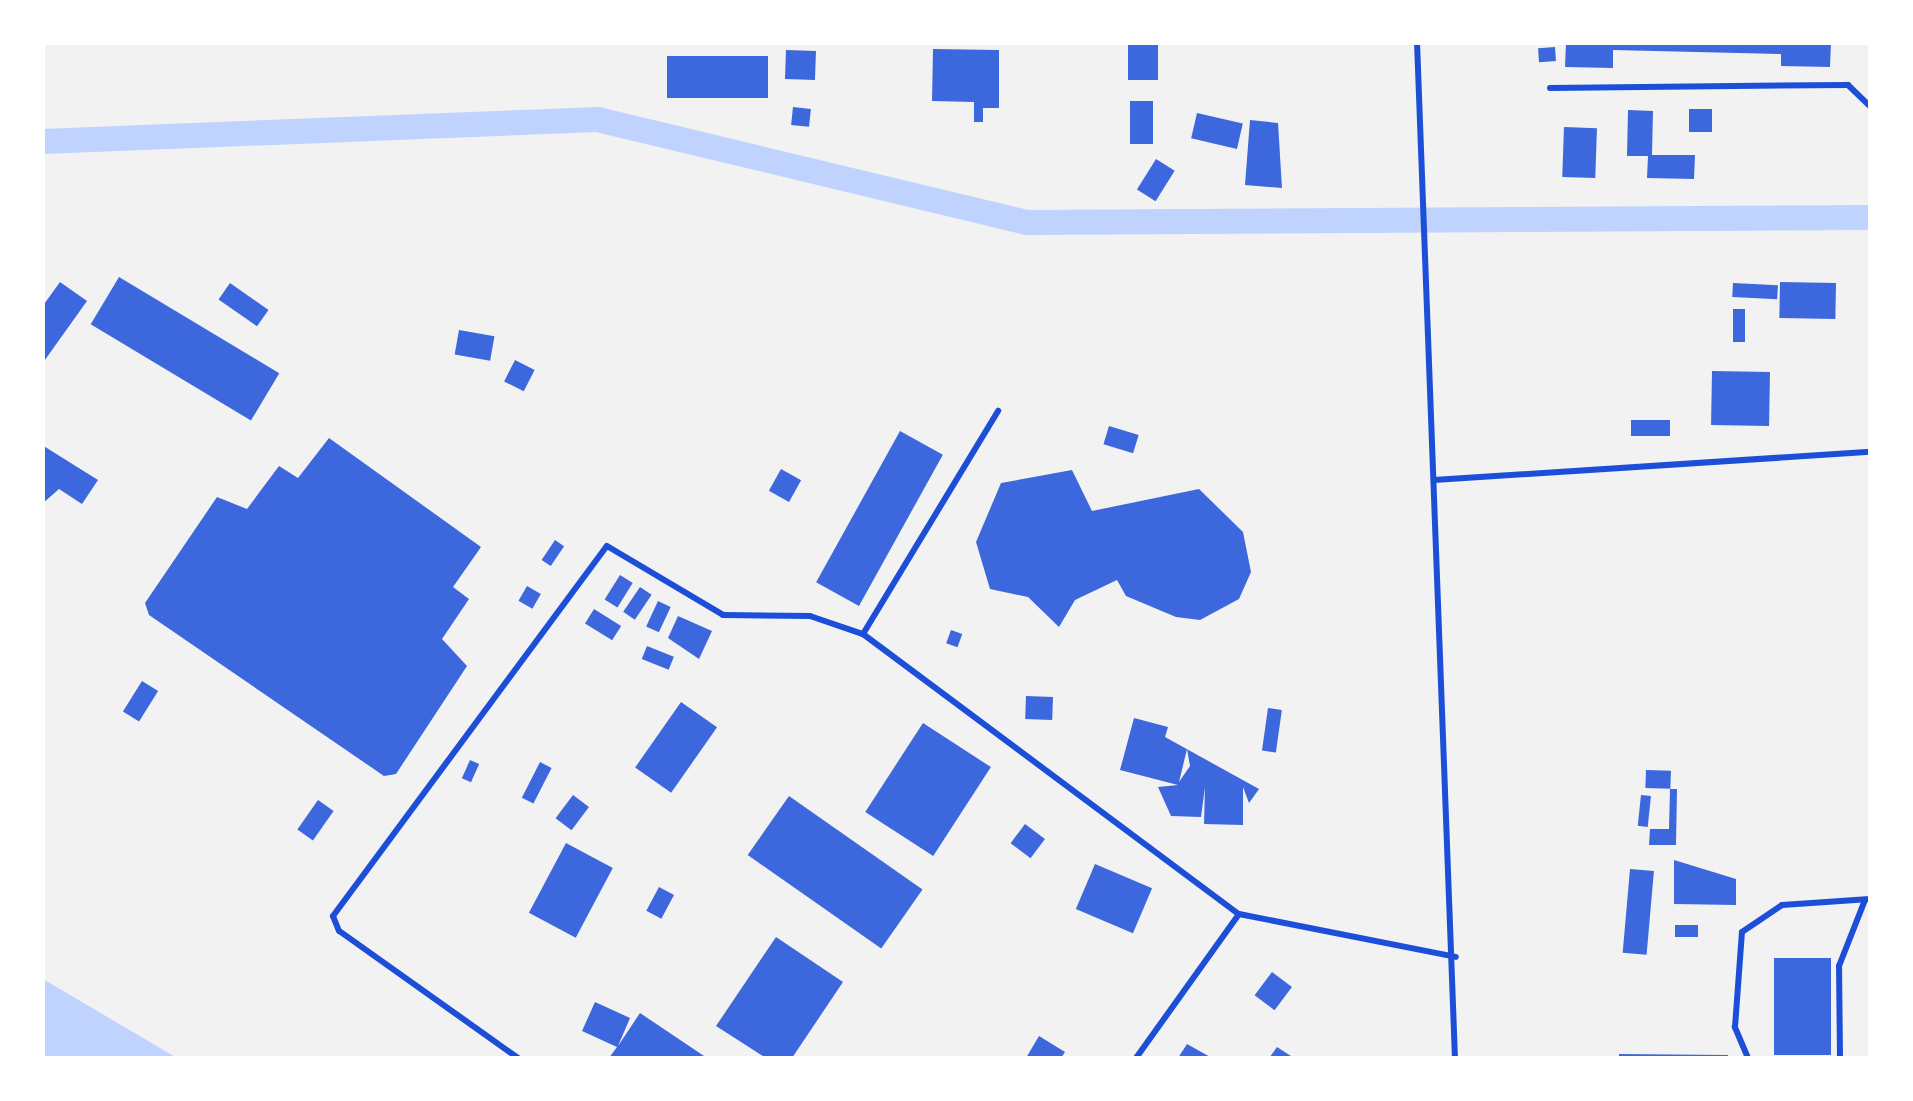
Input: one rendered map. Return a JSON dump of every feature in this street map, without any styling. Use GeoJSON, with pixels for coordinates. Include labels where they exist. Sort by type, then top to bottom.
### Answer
{"type":"FeatureCollection","features":[{"type":"Feature","properties":{"kind":"lane"},"geometry":{"type":"LineString","coordinates":[[1416,42],[1456,957],[1455,1058]]}},
{"type":"Feature","properties":{"kind":"lane"},"geometry":{"type":"LineString","coordinates":[[1550,88],[1848,85],[1870,106]]}},
{"type":"Feature","properties":{"kind":"lane"},"geometry":{"type":"LineString","coordinates":[[863,634],[998,411]]}},
{"type":"Feature","properties":{"kind":"lane"},"geometry":{"type":"LineString","coordinates":[[1434,480],[1870,452]]}},
{"type":"Feature","properties":{"kind":"lane"},"geometry":{"type":"LineString","coordinates":[[518,1058],[339,931],[333,916],[600,549],[615,546],[723,615],[810,616],[863,634],[1239,914],[1456,957]]}},
{"type":"Feature","properties":{"kind":"lane"},"geometry":{"type":"LineString","coordinates":[[1748,1058],[1734,1027],[1742,932],[1782,905],[1868,899],[1839,966],[1840,1058]]}},
{"type":"Feature","properties":{"kind":"lane"},"geometry":{"type":"LineString","coordinates":[[1136,1058],[1239,914]]}},
{"type":"Feature","properties":{"kind":"water"},"geometry":{"type":"Polygon","coordinates":[[[43,979],[177,1058],[43,1058],[43,979]]]}},
{"type":"Feature","properties":{"kind":"building"},"geometry":{"type":"Polygon","coordinates":[[[1128,42],[1158,42],[1158,80],[1128,80],[1128,42]]]}},
{"type":"Feature","properties":{"kind":"building"},"geometry":{"type":"Polygon","coordinates":[[[1566,42],[1831,42],[1830,67],[1781,66],[1781,54],[1613,50],[1613,68],[1565,67],[1566,42]]]}},
{"type":"Feature","properties":{"kind":"building"},"geometry":{"type":"Polygon","coordinates":[[[1555,47],[1556,61],[1539,62],[1538,48],[1555,47]]]}},
{"type":"Feature","properties":{"kind":"building"},"geometry":{"type":"Polygon","coordinates":[[[933,49],[999,50],[999,108],[983,108],[983,122],[974,122],[974,102],[932,101],[933,49]]]}},
{"type":"Feature","properties":{"kind":"building"},"geometry":{"type":"Polygon","coordinates":[[[786,50],[816,51],[815,80],[785,79],[786,50]]]}},
{"type":"Feature","properties":{"kind":"building"},"geometry":{"type":"Polygon","coordinates":[[[667,56],[768,56],[768,98],[667,98],[667,56]]]}},
{"type":"Feature","properties":{"kind":"building"},"geometry":{"type":"Polygon","coordinates":[[[1130,101],[1153,101],[1153,144],[1130,144],[1130,101]]]}},
{"type":"Feature","properties":{"kind":"building"},"geometry":{"type":"Polygon","coordinates":[[[793,107],[811,109],[809,127],[791,125],[793,107]]]}},
{"type":"Feature","properties":{"kind":"building"},"geometry":{"type":"Polygon","coordinates":[[[1689,109],[1712,109],[1712,132],[1689,132],[1689,109]]]}},
{"type":"Feature","properties":{"kind":"building"},"geometry":{"type":"Polygon","coordinates":[[[1628,110],[1653,111],[1652,155],[1695,155],[1694,179],[1647,178],[1648,156],[1627,156],[1628,110]]]}},
{"type":"Feature","properties":{"kind":"building"},"geometry":{"type":"Polygon","coordinates":[[[1197,113],[1243,124],[1237,149],[1191,138],[1197,113]]]}},
{"type":"Feature","properties":{"kind":"building"},"geometry":{"type":"Polygon","coordinates":[[[1250,120],[1278,123],[1282,188],[1245,185],[1250,120]]]}},
{"type":"Feature","properties":{"kind":"building"},"geometry":{"type":"Polygon","coordinates":[[[1564,127],[1597,128],[1595,178],[1562,177],[1564,127]]]}},
{"type":"Feature","properties":{"kind":"building"},"geometry":{"type":"Polygon","coordinates":[[[1156,159],[1175,171],[1156,201],[1137,190],[1156,159]]]}},
{"type":"Feature","properties":{"kind":"building"},"geometry":{"type":"Polygon","coordinates":[[[119,277],[279,373],[251,420],[91,324],[119,277]]]}},
{"type":"Feature","properties":{"kind":"building"},"geometry":{"type":"Polygon","coordinates":[[[60,282],[87,301],[42,364],[42,307],[60,282]]]}},
{"type":"Feature","properties":{"kind":"building"},"geometry":{"type":"Polygon","coordinates":[[[1780,282],[1836,283],[1835,319],[1779,318],[1780,282]]]}},
{"type":"Feature","properties":{"kind":"building"},"geometry":{"type":"Polygon","coordinates":[[[230,283],[269,310],[257,326],[219,299],[230,283]]]}},
{"type":"Feature","properties":{"kind":"building"},"geometry":{"type":"Polygon","coordinates":[[[1733,283],[1778,285],[1777,299],[1732,297],[1733,283]]]}},
{"type":"Feature","properties":{"kind":"building"},"geometry":{"type":"Polygon","coordinates":[[[1733,309],[1745,309],[1745,342],[1733,342],[1733,309]]]}},
{"type":"Feature","properties":{"kind":"building"},"geometry":{"type":"Polygon","coordinates":[[[459,330],[494,336],[490,361],[455,355],[459,330]]]}},
{"type":"Feature","properties":{"kind":"building"},"geometry":{"type":"Polygon","coordinates":[[[515,360],[535,370],[524,391],[504,381],[515,360]]]}},
{"type":"Feature","properties":{"kind":"building"},"geometry":{"type":"Polygon","coordinates":[[[1712,371],[1770,372],[1769,426],[1711,425],[1712,371]]]}},
{"type":"Feature","properties":{"kind":"building"},"geometry":{"type":"Polygon","coordinates":[[[1631,420],[1670,420],[1670,436],[1631,436],[1631,420]]]}},
{"type":"Feature","properties":{"kind":"building"},"geometry":{"type":"Polygon","coordinates":[[[1109,426],[1139,435],[1133,453],[1103,444],[1109,426]]]}},
{"type":"Feature","properties":{"kind":"building"},"geometry":{"type":"Polygon","coordinates":[[[900,431],[943,455],[859,606],[816,582],[900,431]]]}},
{"type":"Feature","properties":{"kind":"building"},"geometry":{"type":"Polygon","coordinates":[[[329,438],[481,547],[453,587],[469,599],[442,639],[467,666],[396,774],[384,776],[149,615],[145,603],[217,497],[247,509],[279,466],[298,478],[329,438]]]}},
{"type":"Feature","properties":{"kind":"building"},"geometry":{"type":"Polygon","coordinates":[[[42,445],[98,480],[82,504],[59,489],[42,504],[42,445]]]}},
{"type":"Feature","properties":{"kind":"building"},"geometry":{"type":"Polygon","coordinates":[[[781,469],[801,480],[789,502],[769,491],[781,469]]]}},
{"type":"Feature","properties":{"kind":"building"},"geometry":{"type":"Polygon","coordinates":[[[1072,470],[1092,511],[1199,489],[1243,532],[1251,572],[1239,599],[1200,620],[1176,617],[1126,596],[1117,580],[1075,600],[1059,627],[1028,597],[990,589],[976,542],[1001,483],[1072,470]]]}},
{"type":"Feature","properties":{"kind":"building"},"geometry":{"type":"Polygon","coordinates":[[[555,540],[564,546],[551,566],[542,560],[555,540]]]}},
{"type":"Feature","properties":{"kind":"building"},"geometry":{"type":"Polygon","coordinates":[[[620,575],[633,583],[617,608],[605,600],[620,575]]]}},
{"type":"Feature","properties":{"kind":"building"},"geometry":{"type":"Polygon","coordinates":[[[527,586],[541,594],[532,609],[518,601],[527,586]]]}},
{"type":"Feature","properties":{"kind":"building"},"geometry":{"type":"Polygon","coordinates":[[[640,587],[652,595],[635,620],[623,612],[640,587]]]}},
{"type":"Feature","properties":{"kind":"building"},"geometry":{"type":"Polygon","coordinates":[[[658,601],[671,607],[659,632],[646,626],[658,601]]]}},
{"type":"Feature","properties":{"kind":"building"},"geometry":{"type":"Polygon","coordinates":[[[594,609],[621,626],[612,640],[585,623],[594,609]]]}},
{"type":"Feature","properties":{"kind":"building"},"geometry":{"type":"Polygon","coordinates":[[[678,616],[712,631],[699,659],[668,638],[678,616]]]}},
{"type":"Feature","properties":{"kind":"building"},"geometry":{"type":"Polygon","coordinates":[[[951,630],[962,634],[957,647],[946,643],[951,630]]]}},
{"type":"Feature","properties":{"kind":"building"},"geometry":{"type":"Polygon","coordinates":[[[647,646],[674,657],[669,670],[642,659],[647,646]]]}},
{"type":"Feature","properties":{"kind":"building"},"geometry":{"type":"Polygon","coordinates":[[[142,681],[158,691],[139,722],[123,712],[142,681]]]}},
{"type":"Feature","properties":{"kind":"building"},"geometry":{"type":"Polygon","coordinates":[[[1026,696],[1053,697],[1052,720],[1025,719],[1026,696]]]}},
{"type":"Feature","properties":{"kind":"building"},"geometry":{"type":"Polygon","coordinates":[[[681,702],[717,727],[671,793],[635,768],[681,702]]]}},
{"type":"Feature","properties":{"kind":"building"},"geometry":{"type":"Polygon","coordinates":[[[1268,708],[1282,710],[1276,753],[1262,751],[1268,708]]]}},
{"type":"Feature","properties":{"kind":"building"},"geometry":{"type":"Polygon","coordinates":[[[1134,718],[1168,727],[1165,737],[1187,749],[1259,789],[1249,803],[1243,787],[1243,825],[1204,824],[1205,787],[1201,817],[1171,816],[1158,787],[1178,785],[1120,770],[1134,718]],[[1187,749],[1179,782],[1190,766],[1187,749]]]}},
{"type":"Feature","properties":{"kind":"building"},"geometry":{"type":"Polygon","coordinates":[[[923,723],[991,767],[933,856],[865,812],[923,723]]]}},
{"type":"Feature","properties":{"kind":"building"},"geometry":{"type":"Polygon","coordinates":[[[470,760],[479,764],[471,782],[462,778],[470,760]]]}},
{"type":"Feature","properties":{"kind":"building"},"geometry":{"type":"Polygon","coordinates":[[[540,762],[552,768],[533,804],[522,798],[540,762]]]}},
{"type":"Feature","properties":{"kind":"building"},"geometry":{"type":"Polygon","coordinates":[[[1646,770],[1671,771],[1670,789],[1645,788],[1646,770]]]}},
{"type":"Feature","properties":{"kind":"building"},"geometry":{"type":"Polygon","coordinates":[[[1670,789],[1677,789],[1676,845],[1649,845],[1650,829],[1669,829],[1670,789]]]}},
{"type":"Feature","properties":{"kind":"building"},"geometry":{"type":"Polygon","coordinates":[[[573,795],[589,807],[572,830],[556,818],[573,795]]]}},
{"type":"Feature","properties":{"kind":"building"},"geometry":{"type":"Polygon","coordinates":[[[1641,795],[1651,796],[1648,827],[1638,826],[1641,795]]]}},
{"type":"Feature","properties":{"kind":"building"},"geometry":{"type":"Polygon","coordinates":[[[789,796],[923,889],[881,948],[748,855],[789,796]]]}},
{"type":"Feature","properties":{"kind":"building"},"geometry":{"type":"Polygon","coordinates":[[[318,800],[334,811],[313,840],[297,829],[318,800]]]}},
{"type":"Feature","properties":{"kind":"building"},"geometry":{"type":"Polygon","coordinates":[[[1025,824],[1045,839],[1031,858],[1011,843],[1025,824]]]}},
{"type":"Feature","properties":{"kind":"building"},"geometry":{"type":"Polygon","coordinates":[[[566,843],[613,868],[576,938],[529,913],[566,843]]]}},
{"type":"Feature","properties":{"kind":"building"},"geometry":{"type":"Polygon","coordinates":[[[1674,860],[1736,879],[1736,905],[1674,904],[1674,860]]]}},
{"type":"Feature","properties":{"kind":"building"},"geometry":{"type":"Polygon","coordinates":[[[1095,864],[1152,888],[1133,933],[1076,909],[1095,864]]]}},
{"type":"Feature","properties":{"kind":"building"},"geometry":{"type":"Polygon","coordinates":[[[1630,869],[1654,871],[1647,955],[1623,953],[1630,869]]]}},
{"type":"Feature","properties":{"kind":"building"},"geometry":{"type":"Polygon","coordinates":[[[659,887],[674,895],[661,919],[646,911],[659,887]]]}},
{"type":"Feature","properties":{"kind":"building"},"geometry":{"type":"Polygon","coordinates":[[[1675,925],[1698,925],[1698,937],[1675,937],[1675,925]]]}},
{"type":"Feature","properties":{"kind":"building"},"geometry":{"type":"Polygon","coordinates":[[[776,937],[843,982],[792,1058],[766,1058],[716,1026],[776,937]]]}},
{"type":"Feature","properties":{"kind":"building"},"geometry":{"type":"Polygon","coordinates":[[[1774,958],[1831,958],[1831,1055],[1774,1055],[1774,958]]]}},
{"type":"Feature","properties":{"kind":"building"},"geometry":{"type":"Polygon","coordinates":[[[1272,972],[1292,987],[1275,1010],[1255,995],[1272,972]]]}},
{"type":"Feature","properties":{"kind":"building"},"geometry":{"type":"Polygon","coordinates":[[[595,1002],[630,1018],[618,1046],[640,1013],[707,1058],[609,1058],[617,1047],[582,1031],[595,1002]]]}},
{"type":"Feature","properties":{"kind":"building"},"geometry":{"type":"Polygon","coordinates":[[[1039,1036],[1065,1052],[1061,1058],[1026,1058],[1039,1036]]]}},
{"type":"Feature","properties":{"kind":"building"},"geometry":{"type":"Polygon","coordinates":[[[1187,1044],[1212,1058],[1178,1058],[1187,1044]]]}},
{"type":"Feature","properties":{"kind":"building"},"geometry":{"type":"Polygon","coordinates":[[[1277,1047],[1294,1058],[1269,1058],[1277,1047]]]}},
{"type":"Feature","properties":{"kind":"building"},"geometry":{"type":"Polygon","coordinates":[[[1619,1054],[1728,1055],[1728,1058],[1619,1058],[1619,1054]]]}},
{"type":"Feature","properties":{"kind":"waterway"},"geometry":{"type":"LineString","coordinates":[[42,141],[597,119],[1027,222],[1870,217]]}}]}
